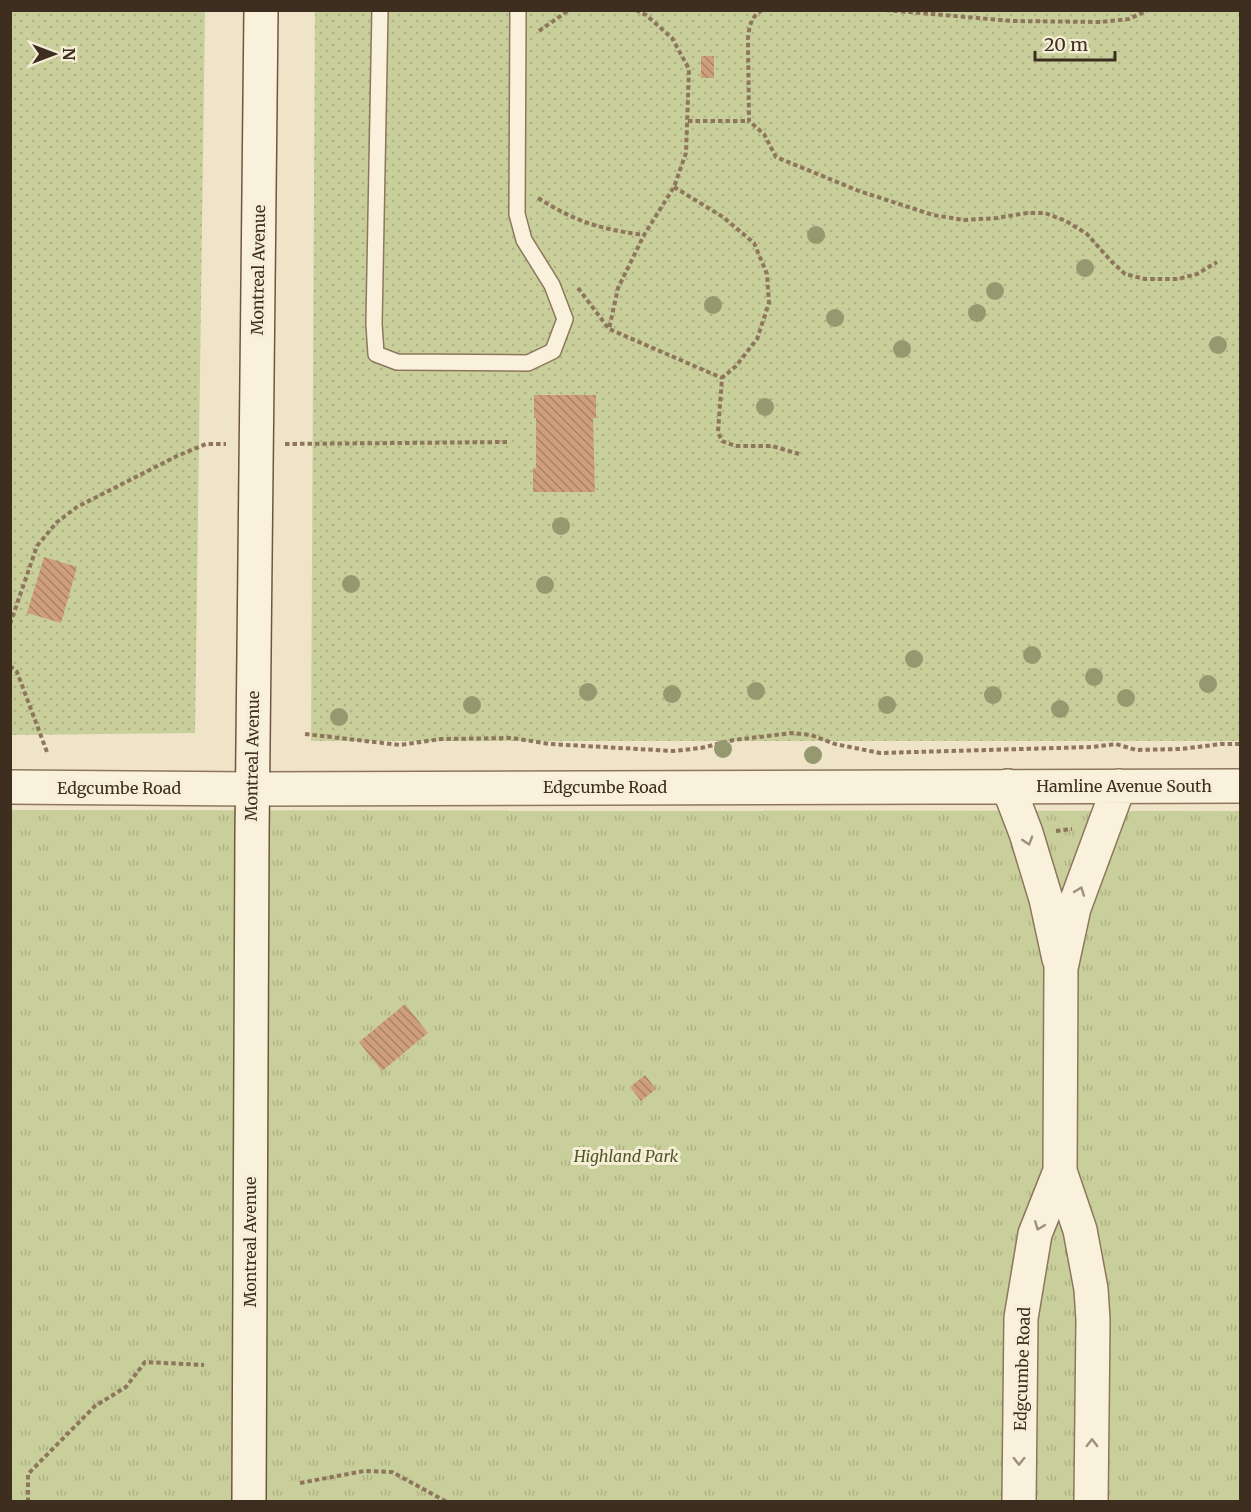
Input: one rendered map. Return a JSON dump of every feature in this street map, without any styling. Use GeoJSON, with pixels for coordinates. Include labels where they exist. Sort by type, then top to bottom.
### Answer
{"type":"FeatureCollection","features":[{"type":"Feature","properties":{"kind":"street","name":"Montreal Avenue"},"geometry":{"type":"LineString","coordinates":[[249,1502],[252,789],[261,10]]}},
{"type":"Feature","properties":{"kind":"street","name":"Edgcumbe Road"},"geometry":{"type":"LineString","coordinates":[[10,787],[252,789],[1008,786],[1026,833],[1046,899],[1061,968]]}},
{"type":"Feature","properties":{"kind":"street","name":"Hamline Avenue South"},"geometry":{"type":"LineString","coordinates":[[1008,786],[1240,786]]}},
{"type":"Feature","properties":{"kind":"street","name":"Edgcumbe Road"},"geometry":{"type":"LineString","coordinates":[[1091,1502],[1093,1320],[1091,1289],[1080,1230],[1060,1171],[1061,968],[1074,908],[1119,786]]}},
{"type":"Feature","properties":{"kind":"street","name":"Edgcumbe Road"},"geometry":{"type":"LineString","coordinates":[[1019,1502],[1021,1318],[1035,1234],[1060,1171]]}},
{"type":"Feature","properties":{"kind":"lane"},"geometry":{"type":"LineString","coordinates":[[380,10],[376,354],[397,362],[528,363],[553,351],[566,319],[552,285],[524,240],[517,214],[518,10]]}},
{"type":"Feature","properties":{"kind":"path"},"geometry":{"type":"LineString","coordinates":[[539,21],[539,31],[569,10]]}},
{"type":"Feature","properties":{"kind":"path"},"geometry":{"type":"LineString","coordinates":[[609,329],[618,288],[644,235],[674,187],[687,153],[689,69],[672,38],[646,15],[636,10]]}},
{"type":"Feature","properties":{"kind":"path"},"geometry":{"type":"LineString","coordinates":[[749,121],[749,25],[756,14],[762,10]]}},
{"type":"Feature","properties":{"kind":"path"},"geometry":{"type":"LineString","coordinates":[[886,10],[1012,21],[1100,22],[1129,19],[1148,10]]}},
{"type":"Feature","properties":{"kind":"path"},"geometry":{"type":"LineString","coordinates":[[688,121],[749,121],[764,134],[776,157],[869,195],[933,215],[964,220],[1045,213],[1066,221],[1088,234],[1111,261],[1125,273],[1145,279],[1178,279],[1197,274],[1217,262]]}},
{"type":"Feature","properties":{"kind":"path"},"geometry":{"type":"LineString","coordinates":[[674,187],[723,217],[754,243],[768,274],[769,303],[757,339],[736,366],[722,378],[718,432],[722,441],[735,446],[772,446],[799,454]]}},
{"type":"Feature","properties":{"kind":"path"},"geometry":{"type":"LineString","coordinates":[[539,207],[538,197],[580,221],[609,230],[644,235]]}},
{"type":"Feature","properties":{"kind":"path"},"geometry":{"type":"LineString","coordinates":[[573,282],[609,329],[722,378]]}},
{"type":"Feature","properties":{"kind":"path"},"geometry":{"type":"LineString","coordinates":[[10,666],[17,672],[47,752]]}},
{"type":"Feature","properties":{"kind":"path"},"geometry":{"type":"LineString","coordinates":[[305,734],[400,745],[441,739],[512,738],[550,744],[673,751],[792,733],[811,735],[835,744],[880,753],[1092,747],[1116,744],[1136,750],[1240,744]]}},
{"type":"Feature","properties":{"kind":"path"},"geometry":{"type":"LineString","coordinates":[[28,1502],[28,1474],[95,1406],[126,1387],[145,1362],[204,1365]]}},
{"type":"Feature","properties":{"kind":"path"},"geometry":{"type":"LineString","coordinates":[[300,1483],[364,1471],[392,1472],[447,1502]]}},
{"type":"Feature","properties":{"kind":"green space"},"geometry":{"type":"Polygon","coordinates":[[[10,11],[205,11],[195,733],[11,735],[10,11]]]}},
{"type":"Feature","properties":{"kind":"green space"},"geometry":{"type":"Polygon","coordinates":[[[315,11],[1240,11],[1240,741],[311,741],[315,11]]]}},
{"type":"Feature","properties":{"kind":"green space","name":"Highland Park"},"geometry":{"type":"Polygon","coordinates":[[[11,810],[1240,811],[1240,1501],[11,1502],[11,810]]]}},
{"type":"Feature","properties":{"kind":"building"},"geometry":{"type":"Polygon","coordinates":[[[701,56],[714,56],[714,78],[701,78],[701,56]]]}},
{"type":"Feature","properties":{"kind":"building"},"geometry":{"type":"Polygon","coordinates":[[[534,395],[596,395],[596,418],[593,418],[595,492],[533,492],[533,468],[536,468],[534,395]]]}},
{"type":"Feature","properties":{"kind":"building"},"geometry":{"type":"Polygon","coordinates":[[[44,557],[77,567],[61,623],[27,613],[44,557]]]}},
{"type":"Feature","properties":{"kind":"building"},"geometry":{"type":"Polygon","coordinates":[[[405,1004],[428,1033],[382,1071],[359,1042],[405,1004]]]}},
{"type":"Feature","properties":{"kind":"building"},"geometry":{"type":"Polygon","coordinates":[[[645,1075],[656,1089],[641,1101],[630,1087],[645,1075]]]}}]}
